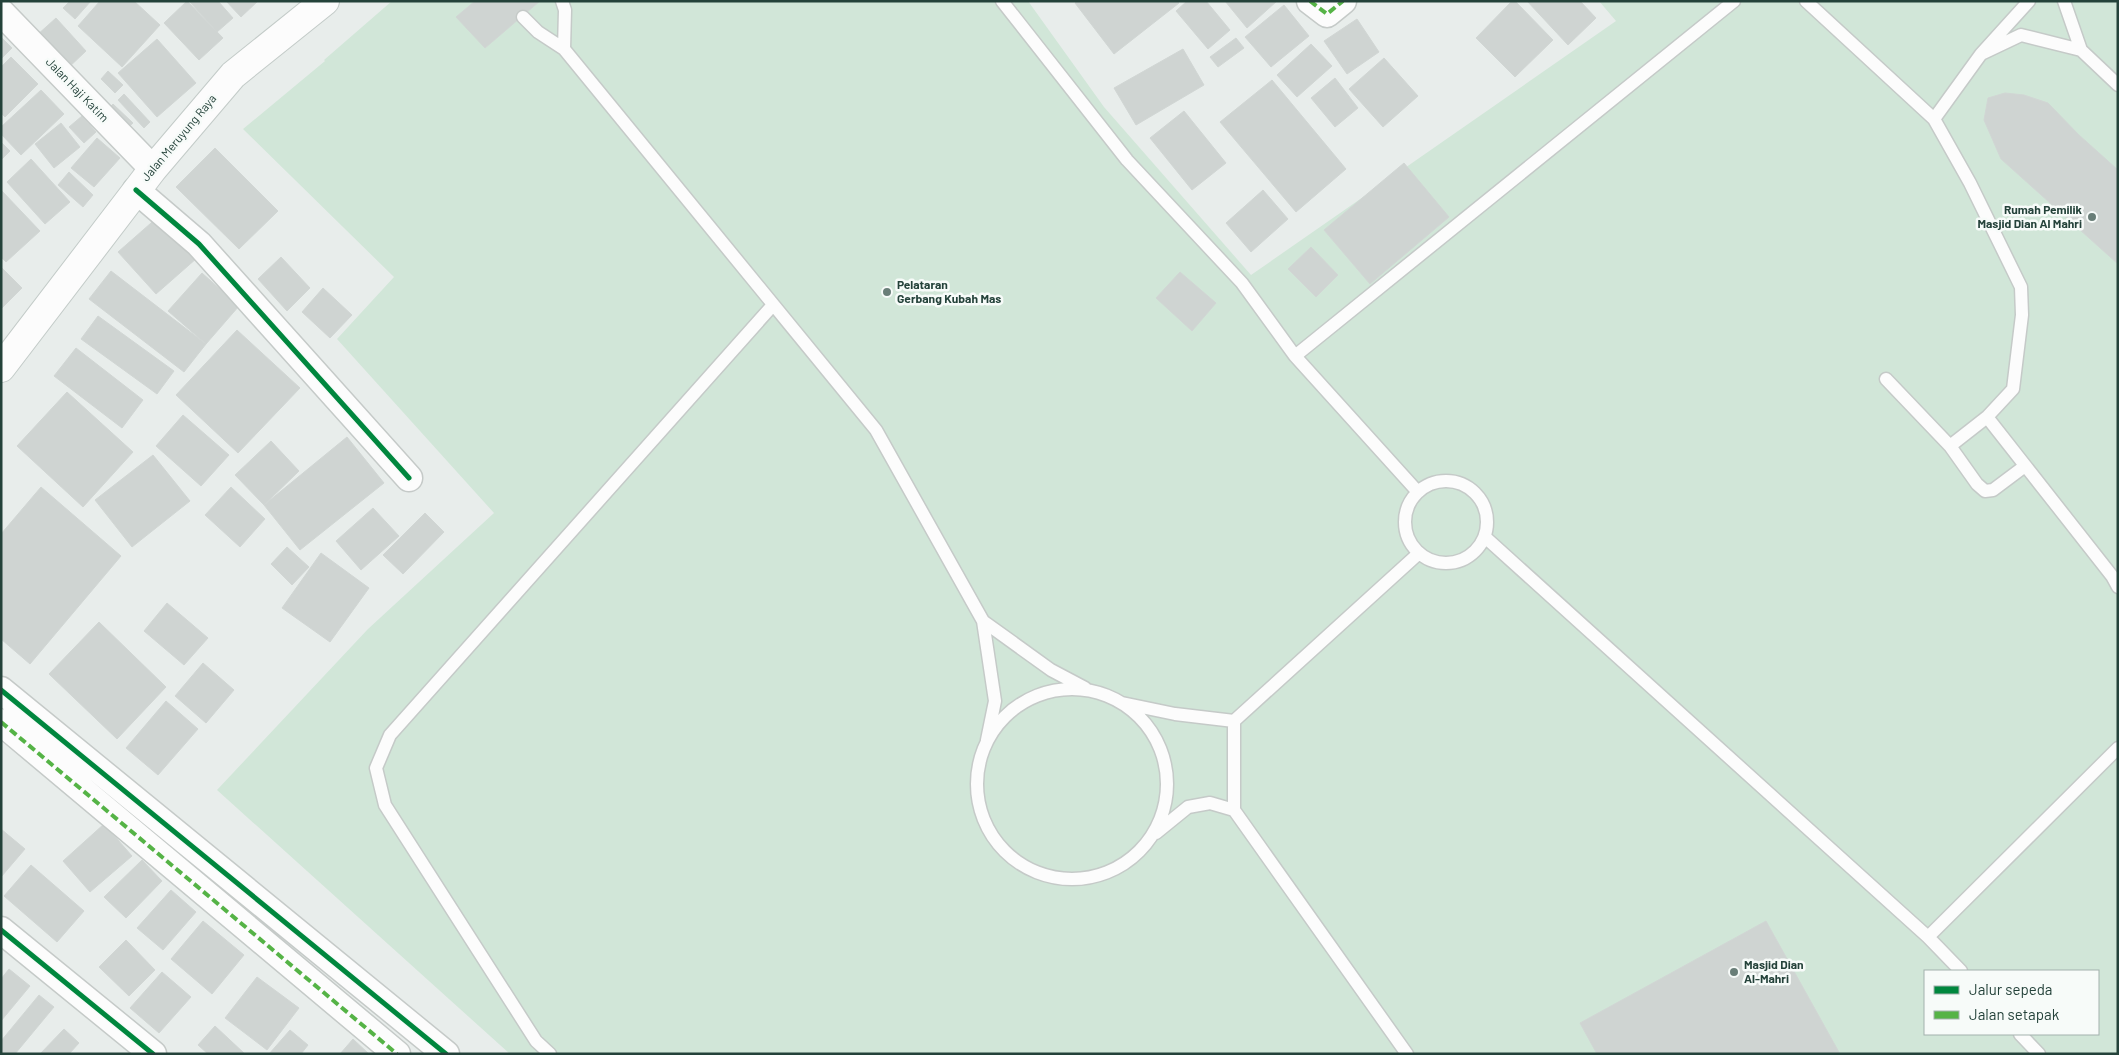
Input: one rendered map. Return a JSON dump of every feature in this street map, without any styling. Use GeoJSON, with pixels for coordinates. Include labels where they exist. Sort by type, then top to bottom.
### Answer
{"type":"FeatureCollection","features":[{"type":"Feature","properties":{"kind":"main road","name":"Jalan Meruyung Raya"},"geometry":{"type":"LineString","coordinates":[[1,368],[153,168],[233,75],[325,1]]}},
{"type":"Feature","properties":{"kind":"street"},"geometry":{"type":"LineString","coordinates":[[1310,1],[1328,14],[1343,1]]}},
{"type":"Feature","properties":{"kind":"street","name":"Jalan Haji Katim"},"geometry":{"type":"LineString","coordinates":[[1,12],[153,168]]}},
{"type":"Feature","properties":{"kind":"street"},"geometry":{"type":"LineString","coordinates":[[136,190],[199,244],[409,478]]}},
{"type":"Feature","properties":{"kind":"street"},"geometry":{"type":"LineString","coordinates":[[1,690],[446,1054]]}},
{"type":"Feature","properties":{"kind":"street"},"geometry":{"type":"LineString","coordinates":[[1,722],[397,1054]]}},
{"type":"Feature","properties":{"kind":"street"},"geometry":{"type":"LineString","coordinates":[[1,930],[153,1054]]}},
{"type":"Feature","properties":{"kind":"lane"},"geometry":{"type":"LineString","coordinates":[[562,1],[565,10],[564,49]]}},
{"type":"Feature","properties":{"kind":"lane"},"geometry":{"type":"LineString","coordinates":[[1002,1],[1127,160],[1242,283],[1295,356],[1417,491]]}},
{"type":"Feature","properties":{"kind":"lane"},"geometry":{"type":"LineString","coordinates":[[1295,356],[1734,1]]}},
{"type":"Feature","properties":{"kind":"lane"},"geometry":{"type":"LineString","coordinates":[[1806,1],[1934,119],[1970,183],[2021,287],[2022,315],[2013,389],[1987,417],[1950,446]]}},
{"type":"Feature","properties":{"kind":"lane"},"geometry":{"type":"LineString","coordinates":[[1934,119],[1981,54],[2029,1]]}},
{"type":"Feature","properties":{"kind":"lane"},"geometry":{"type":"LineString","coordinates":[[2064,1],[2081,50],[2118,84]]}},
{"type":"Feature","properties":{"kind":"lane"},"geometry":{"type":"LineString","coordinates":[[523,17],[538,32],[564,49],[876,430],[983,620],[995,701],[987,740],[976,775],[980,812],[997,844],[1026,868],[1061,880],[1098,877],[1131,861],[1156,833],[1188,807],[1210,803],[1234,810]]}},
{"type":"Feature","properties":{"kind":"lane"},"geometry":{"type":"LineString","coordinates":[[1981,54],[2021,35],[2081,50]]}},
{"type":"Feature","properties":{"kind":"lane"},"geometry":{"type":"LineString","coordinates":[[550,1054],[536,1042],[385,805],[376,768],[390,735],[773,305]]}},
{"type":"Feature","properties":{"kind":"lane"},"geometry":{"type":"LineString","coordinates":[[1886,379],[1950,446],[1976,484],[1986,491],[1993,490],[2025,466]]}},
{"type":"Feature","properties":{"kind":"lane"},"geometry":{"type":"LineString","coordinates":[[1987,417],[2112,576],[2118,587]]}},
{"type":"Feature","properties":{"kind":"lane"},"geometry":{"type":"LineString","coordinates":[[1437,481],[1459,482],[1477,494],[1487,514],[1485,537],[1474,554],[1456,563],[1436,563],[1418,554],[1404,531],[1406,509],[1417,491],[1437,481]]}},
{"type":"Feature","properties":{"kind":"lane"},"geometry":{"type":"LineString","coordinates":[[1485,537],[1928,937],[1960,970]]}},
{"type":"Feature","properties":{"kind":"lane"},"geometry":{"type":"LineString","coordinates":[[1407,1054],[1234,810],[1234,721],[1418,554]]}},
{"type":"Feature","properties":{"kind":"lane"},"geometry":{"type":"LineString","coordinates":[[983,620],[1051,670],[1088,689],[1122,703],[1175,714],[1234,721]]}},
{"type":"Feature","properties":{"kind":"lane"},"geometry":{"type":"LineString","coordinates":[[987,740],[1004,715],[1029,698],[1058,689],[1088,689]]}},
{"type":"Feature","properties":{"kind":"lane"},"geometry":{"type":"LineString","coordinates":[[1122,703],[1149,728],[1166,761],[1167,798],[1156,833]]}},
{"type":"Feature","properties":{"kind":"lane"},"geometry":{"type":"LineString","coordinates":[[1928,937],[2118,748]]}},
{"type":"Feature","properties":{"kind":"lane"},"geometry":{"type":"LineString","coordinates":[[2021,1035],[2039,1054]]}},
{"type":"Feature","properties":{"kind":"green space"},"geometry":{"type":"Polygon","coordinates":[[[392,1],[1028,1],[1104,107],[1251,275],[1616,21],[1599,1],[2118,1],[2118,1054],[510,1054],[217,790],[368,629],[494,513],[337,339],[394,277],[243,129],[325,61],[392,1]]]}},
{"type":"Feature","properties":{"kind":"building"},"geometry":{"type":"Polygon","coordinates":[[[70,1],[91,1],[75,19],[63,8],[70,1]]]}},
{"type":"Feature","properties":{"kind":"building"},"geometry":{"type":"Polygon","coordinates":[[[100,1],[134,1],[160,25],[122,67],[78,26],[100,1]]]}},
{"type":"Feature","properties":{"kind":"building"},"geometry":{"type":"Polygon","coordinates":[[[187,1],[223,38],[199,60],[164,23],[187,1]]]}},
{"type":"Feature","properties":{"kind":"building"},"geometry":{"type":"Polygon","coordinates":[[[189,1],[218,1],[233,18],[217,32],[189,1]]]}},
{"type":"Feature","properties":{"kind":"building"},"geometry":{"type":"Polygon","coordinates":[[[226,1],[258,1],[241,17],[226,1]]]}},
{"type":"Feature","properties":{"kind":"building"},"geometry":{"type":"Polygon","coordinates":[[[475,1],[540,1],[485,48],[456,17],[475,1]]]}},
{"type":"Feature","properties":{"kind":"building"},"geometry":{"type":"Polygon","coordinates":[[[1077,1],[1177,1],[1179,3],[1114,54],[1075,3],[1077,1]]]}},
{"type":"Feature","properties":{"kind":"building"},"geometry":{"type":"Polygon","coordinates":[[[1187,1],[1206,1],[1230,30],[1208,49],[1176,11],[1187,1]]]}},
{"type":"Feature","properties":{"kind":"building"},"geometry":{"type":"Polygon","coordinates":[[[1225,1],[1277,1],[1247,28],[1225,1]]]}},
{"type":"Feature","properties":{"kind":"building"},"geometry":{"type":"Polygon","coordinates":[[[1512,1],[1515,1],[1553,40],[1515,77],[1476,38],[1512,1]]]}},
{"type":"Feature","properties":{"kind":"building"},"geometry":{"type":"Polygon","coordinates":[[[1527,1],[1580,1],[1596,18],[1568,45],[1527,1]]]}},
{"type":"Feature","properties":{"kind":"building"},"geometry":{"type":"Polygon","coordinates":[[[1284,5],[1309,36],[1271,67],[1245,37],[1284,5]]]}},
{"type":"Feature","properties":{"kind":"building"},"geometry":{"type":"Polygon","coordinates":[[[56,18],[86,51],[67,69],[36,36],[56,18]]]}},
{"type":"Feature","properties":{"kind":"building"},"geometry":{"type":"Polygon","coordinates":[[[1357,19],[1379,52],[1347,74],[1324,41],[1357,19]]]}},
{"type":"Feature","properties":{"kind":"building"},"geometry":{"type":"Polygon","coordinates":[[[1,37],[12,48],[1,59],[1,37]]]}},
{"type":"Feature","properties":{"kind":"building"},"geometry":{"type":"Polygon","coordinates":[[[1236,38],[1244,48],[1218,67],[1210,57],[1236,38]]]}},
{"type":"Feature","properties":{"kind":"building"},"geometry":{"type":"Polygon","coordinates":[[[157,39],[196,83],[157,117],[118,73],[157,39]]]}},
{"type":"Feature","properties":{"kind":"building"},"geometry":{"type":"Polygon","coordinates":[[[1311,44],[1332,66],[1297,97],[1277,75],[1311,44]]]}},
{"type":"Feature","properties":{"kind":"building"},"geometry":{"type":"Polygon","coordinates":[[[1183,49],[1204,85],[1136,125],[1114,88],[1183,49]]]}},
{"type":"Feature","properties":{"kind":"building"},"geometry":{"type":"Polygon","coordinates":[[[11,57],[38,84],[5,117],[1,113],[1,67],[11,57]]]}},
{"type":"Feature","properties":{"kind":"building"},"geometry":{"type":"Polygon","coordinates":[[[1384,58],[1418,96],[1383,127],[1349,89],[1384,58]]]}},
{"type":"Feature","properties":{"kind":"building"},"geometry":{"type":"Polygon","coordinates":[[[108,71],[123,85],[115,93],[101,79],[108,71]]]}},
{"type":"Feature","properties":{"kind":"building"},"geometry":{"type":"Polygon","coordinates":[[[1335,78],[1358,108],[1335,127],[1311,98],[1335,78]]]}},
{"type":"Feature","properties":{"kind":"building"},"geometry":{"type":"Polygon","coordinates":[[[1272,80],[1346,169],[1296,212],[1220,122],[1272,80]]]}},
{"type":"Feature","properties":{"kind":"building"},"geometry":{"type":"Polygon","coordinates":[[[41,90],[64,114],[21,155],[1,134],[1,127],[41,90]]]}},
{"type":"Feature","properties":{"kind":"building","name":"Rumah Pemilik Masjid Dian Al Mahri"},"geometry":{"type":"Polygon","coordinates":[[[2005,93],[2024,95],[2048,103],[2079,135],[2118,170],[2118,264],[2001,159],[1984,120],[1988,98],[2005,93]]]}},
{"type":"Feature","properties":{"kind":"building"},"geometry":{"type":"Polygon","coordinates":[[[124,94],[150,122],[144,128],[118,100],[124,94]]]}},
{"type":"Feature","properties":{"kind":"building"},"geometry":{"type":"Polygon","coordinates":[[[113,104],[133,123],[125,130],[106,111],[113,104]]]}},
{"type":"Feature","properties":{"kind":"building"},"geometry":{"type":"Polygon","coordinates":[[[1184,111],[1226,163],[1192,190],[1150,138],[1184,111]]]}},
{"type":"Feature","properties":{"kind":"building"},"geometry":{"type":"Polygon","coordinates":[[[82,116],[96,132],[84,143],[69,127],[82,116]]]}},
{"type":"Feature","properties":{"kind":"building"},"geometry":{"type":"Polygon","coordinates":[[[61,123],[80,147],[54,168],[35,144],[61,123]]]}},
{"type":"Feature","properties":{"kind":"building"},"geometry":{"type":"Polygon","coordinates":[[[97,138],[120,158],[94,187],[71,168],[97,138]]]}},
{"type":"Feature","properties":{"kind":"building"},"geometry":{"type":"Polygon","coordinates":[[[1,142],[10,151],[1,160],[1,142]]]}},
{"type":"Feature","properties":{"kind":"building"},"geometry":{"type":"Polygon","coordinates":[[[215,148],[278,211],[239,249],[176,187],[215,148]]]}},
{"type":"Feature","properties":{"kind":"building"},"geometry":{"type":"Polygon","coordinates":[[[31,159],[70,202],[45,224],[7,182],[31,159]]]}},
{"type":"Feature","properties":{"kind":"building"},"geometry":{"type":"Polygon","coordinates":[[[1404,163],[1449,217],[1370,284],[1324,230],[1404,163]]]}},
{"type":"Feature","properties":{"kind":"building"},"geometry":{"type":"Polygon","coordinates":[[[69,172],[93,195],[83,207],[58,185],[69,172]]]}},
{"type":"Feature","properties":{"kind":"building"},"geometry":{"type":"Polygon","coordinates":[[[1,190],[40,231],[6,262],[1,257],[1,190]]]}},
{"type":"Feature","properties":{"kind":"building"},"geometry":{"type":"Polygon","coordinates":[[[1263,190],[1288,219],[1251,252],[1226,223],[1263,190]]]}},
{"type":"Feature","properties":{"kind":"building"},"geometry":{"type":"Polygon","coordinates":[[[159,216],[197,258],[156,294],[118,252],[159,216]]]}},
{"type":"Feature","properties":{"kind":"building"},"geometry":{"type":"Polygon","coordinates":[[[1311,247],[1338,275],[1316,297],[1288,269],[1311,247]]]}},
{"type":"Feature","properties":{"kind":"building"},"geometry":{"type":"Polygon","coordinates":[[[281,257],[310,288],[287,311],[258,279],[281,257]]]}},
{"type":"Feature","properties":{"kind":"building"},"geometry":{"type":"Polygon","coordinates":[[[1,267],[22,288],[1,309],[1,267]]]}},
{"type":"Feature","properties":{"kind":"building"},"geometry":{"type":"Polygon","coordinates":[[[111,271],[206,344],[184,372],[89,299],[111,271]]]}},
{"type":"Feature","properties":{"kind":"building"},"geometry":{"type":"Polygon","coordinates":[[[1180,272],[1216,303],[1192,331],[1156,298],[1180,272]]]}},
{"type":"Feature","properties":{"kind":"building"},"geometry":{"type":"Polygon","coordinates":[[[202,273],[239,306],[206,344],[168,311],[202,273]]]}},
{"type":"Feature","properties":{"kind":"building"},"geometry":{"type":"Polygon","coordinates":[[[323,288],[352,315],[330,338],[302,312],[323,288]]]}},
{"type":"Feature","properties":{"kind":"building"},"geometry":{"type":"Polygon","coordinates":[[[98,316],[174,371],[157,394],[81,339],[98,316]]]}},
{"type":"Feature","properties":{"kind":"building"},"geometry":{"type":"Polygon","coordinates":[[[237,330],[300,388],[238,453],[176,395],[237,330]]]}},
{"type":"Feature","properties":{"kind":"building"},"geometry":{"type":"Polygon","coordinates":[[[76,348],[143,400],[122,428],[54,376],[76,348]]]}},
{"type":"Feature","properties":{"kind":"building"},"geometry":{"type":"Polygon","coordinates":[[[67,392],[133,452],[83,507],[17,446],[67,392]]]}},
{"type":"Feature","properties":{"kind":"building"},"geometry":{"type":"Polygon","coordinates":[[[183,415],[229,455],[201,486],[156,446],[183,415]]]}},
{"type":"Feature","properties":{"kind":"building"},"geometry":{"type":"Polygon","coordinates":[[[347,437],[384,483],[300,550],[264,505],[347,437]]]}},
{"type":"Feature","properties":{"kind":"building"},"geometry":{"type":"Polygon","coordinates":[[[271,441],[299,471],[264,505],[235,475],[271,441]]]}},
{"type":"Feature","properties":{"kind":"building"},"geometry":{"type":"Polygon","coordinates":[[[153,455],[190,501],[132,547],[95,500],[153,455]]]}},
{"type":"Feature","properties":{"kind":"building"},"geometry":{"type":"Polygon","coordinates":[[[41,487],[121,556],[30,664],[1,639],[1,534],[41,487]]]}},
{"type":"Feature","properties":{"kind":"building"},"geometry":{"type":"Polygon","coordinates":[[[231,487],[265,519],[240,547],[205,515],[231,487]]]}},
{"type":"Feature","properties":{"kind":"building"},"geometry":{"type":"Polygon","coordinates":[[[373,508],[399,536],[361,570],[336,541],[373,508]]]}},
{"type":"Feature","properties":{"kind":"building"},"geometry":{"type":"Polygon","coordinates":[[[425,513],[444,532],[403,574],[383,555],[425,513]]]}},
{"type":"Feature","properties":{"kind":"building"},"geometry":{"type":"Polygon","coordinates":[[[287,547],[309,567],[292,585],[271,564],[287,547]]]}},
{"type":"Feature","properties":{"kind":"building"},"geometry":{"type":"Polygon","coordinates":[[[321,553],[369,588],[330,642],[282,608],[321,553]]]}},
{"type":"Feature","properties":{"kind":"building"},"geometry":{"type":"Polygon","coordinates":[[[167,603],[208,638],[184,665],[144,631],[167,603]]]}},
{"type":"Feature","properties":{"kind":"building"},"geometry":{"type":"Polygon","coordinates":[[[99,622],[166,687],[117,739],[49,674],[99,622]]]}},
{"type":"Feature","properties":{"kind":"building"},"geometry":{"type":"Polygon","coordinates":[[[203,663],[234,690],[206,723],[175,696],[203,663]]]}},
{"type":"Feature","properties":{"kind":"building"},"geometry":{"type":"Polygon","coordinates":[[[166,701],[198,729],[158,775],[126,748],[166,701]]]}},
{"type":"Feature","properties":{"kind":"building"},"geometry":{"type":"Polygon","coordinates":[[[104,824],[132,856],[90,892],[63,861],[104,824]]]}},
{"type":"Feature","properties":{"kind":"building"},"geometry":{"type":"Polygon","coordinates":[[[1,829],[25,849],[1,877],[1,829]]]}},
{"type":"Feature","properties":{"kind":"building"},"geometry":{"type":"Polygon","coordinates":[[[142,860],[162,881],[126,918],[104,897],[142,860]]]}},
{"type":"Feature","properties":{"kind":"building"},"geometry":{"type":"Polygon","coordinates":[[[31,865],[84,911],[57,942],[4,896],[31,865]]]}},
{"type":"Feature","properties":{"kind":"building"},"geometry":{"type":"Polygon","coordinates":[[[171,890],[196,912],[163,950],[137,928],[171,890]]]}},
{"type":"Feature","properties":{"kind":"building"},"geometry":{"type":"Polygon","coordinates":[[[203,921],[244,955],[212,994],[171,959],[203,921]]]}},
{"type":"Feature","properties":{"kind":"building","name":"Masjid Dian Al-Mahri"},"geometry":{"type":"Polygon","coordinates":[[[1766,921],[1840,1054],[1597,1054],[1580,1023],[1766,921]]]}},
{"type":"Feature","properties":{"kind":"building"},"geometry":{"type":"Polygon","coordinates":[[[126,940],[155,970],[129,996],[99,967],[126,940]]]}},
{"type":"Feature","properties":{"kind":"building"},"geometry":{"type":"Polygon","coordinates":[[[9,969],[30,986],[1,1021],[1,979],[9,969]]]}},
{"type":"Feature","properties":{"kind":"building"},"geometry":{"type":"Polygon","coordinates":[[[162,972],[191,997],[159,1033],[130,1008],[162,972]]]}},
{"type":"Feature","properties":{"kind":"building"},"geometry":{"type":"Polygon","coordinates":[[[257,977],[299,1008],[267,1050],[225,1018],[257,977]]]}},
{"type":"Feature","properties":{"kind":"building"},"geometry":{"type":"Polygon","coordinates":[[[39,995],[54,1007],[15,1054],[5,1054],[1,1051],[1,1041],[39,995]]]}},
{"type":"Feature","properties":{"kind":"building"},"geometry":{"type":"Polygon","coordinates":[[[215,1026],[245,1054],[208,1054],[198,1045],[215,1026]]]}},
{"type":"Feature","properties":{"kind":"building"},"geometry":{"type":"Polygon","coordinates":[[[64,1029],[79,1043],[69,1054],[40,1054],[64,1029]]]}},
{"type":"Feature","properties":{"kind":"building"},"geometry":{"type":"Polygon","coordinates":[[[290,1030],[308,1045],[301,1054],[269,1054],[290,1030]]]}},
{"type":"Feature","properties":{"kind":"building"},"geometry":{"type":"Polygon","coordinates":[[[353,1039],[369,1054],[340,1054],[353,1039]]]}},
{"type":"Feature","properties":{"kind":"marked path"},"geometry":{"type":"LineString","coordinates":[[1310,1],[1327,14],[1343,1]]}},
{"type":"Feature","properties":{"kind":"marked path"},"geometry":{"type":"LineString","coordinates":[[1,722],[397,1054]]}},
{"type":"Feature","properties":{"kind":"cycle path"},"geometry":{"type":"LineString","coordinates":[[136,190],[199,244],[409,478]]}},
{"type":"Feature","properties":{"kind":"cycle path"},"geometry":{"type":"LineString","coordinates":[[1,690],[446,1054]]}},
{"type":"Feature","properties":{"kind":"cycle path"},"geometry":{"type":"LineString","coordinates":[[1,930],[153,1054]]}},
{"type":"Feature","properties":{"kind":"place","name":"Rumah Pemilik Masjid Dian Al Mahri"},"geometry":{"type":"Point","coordinates":[2092,217]}},
{"type":"Feature","properties":{"kind":"place","name":"Pelataran Gerbang Kubah Mas"},"geometry":{"type":"Point","coordinates":[887,292]}},
{"type":"Feature","properties":{"kind":"place","name":"Masjid Dian Al-Mahri"},"geometry":{"type":"Point","coordinates":[1734,972]}}]}
